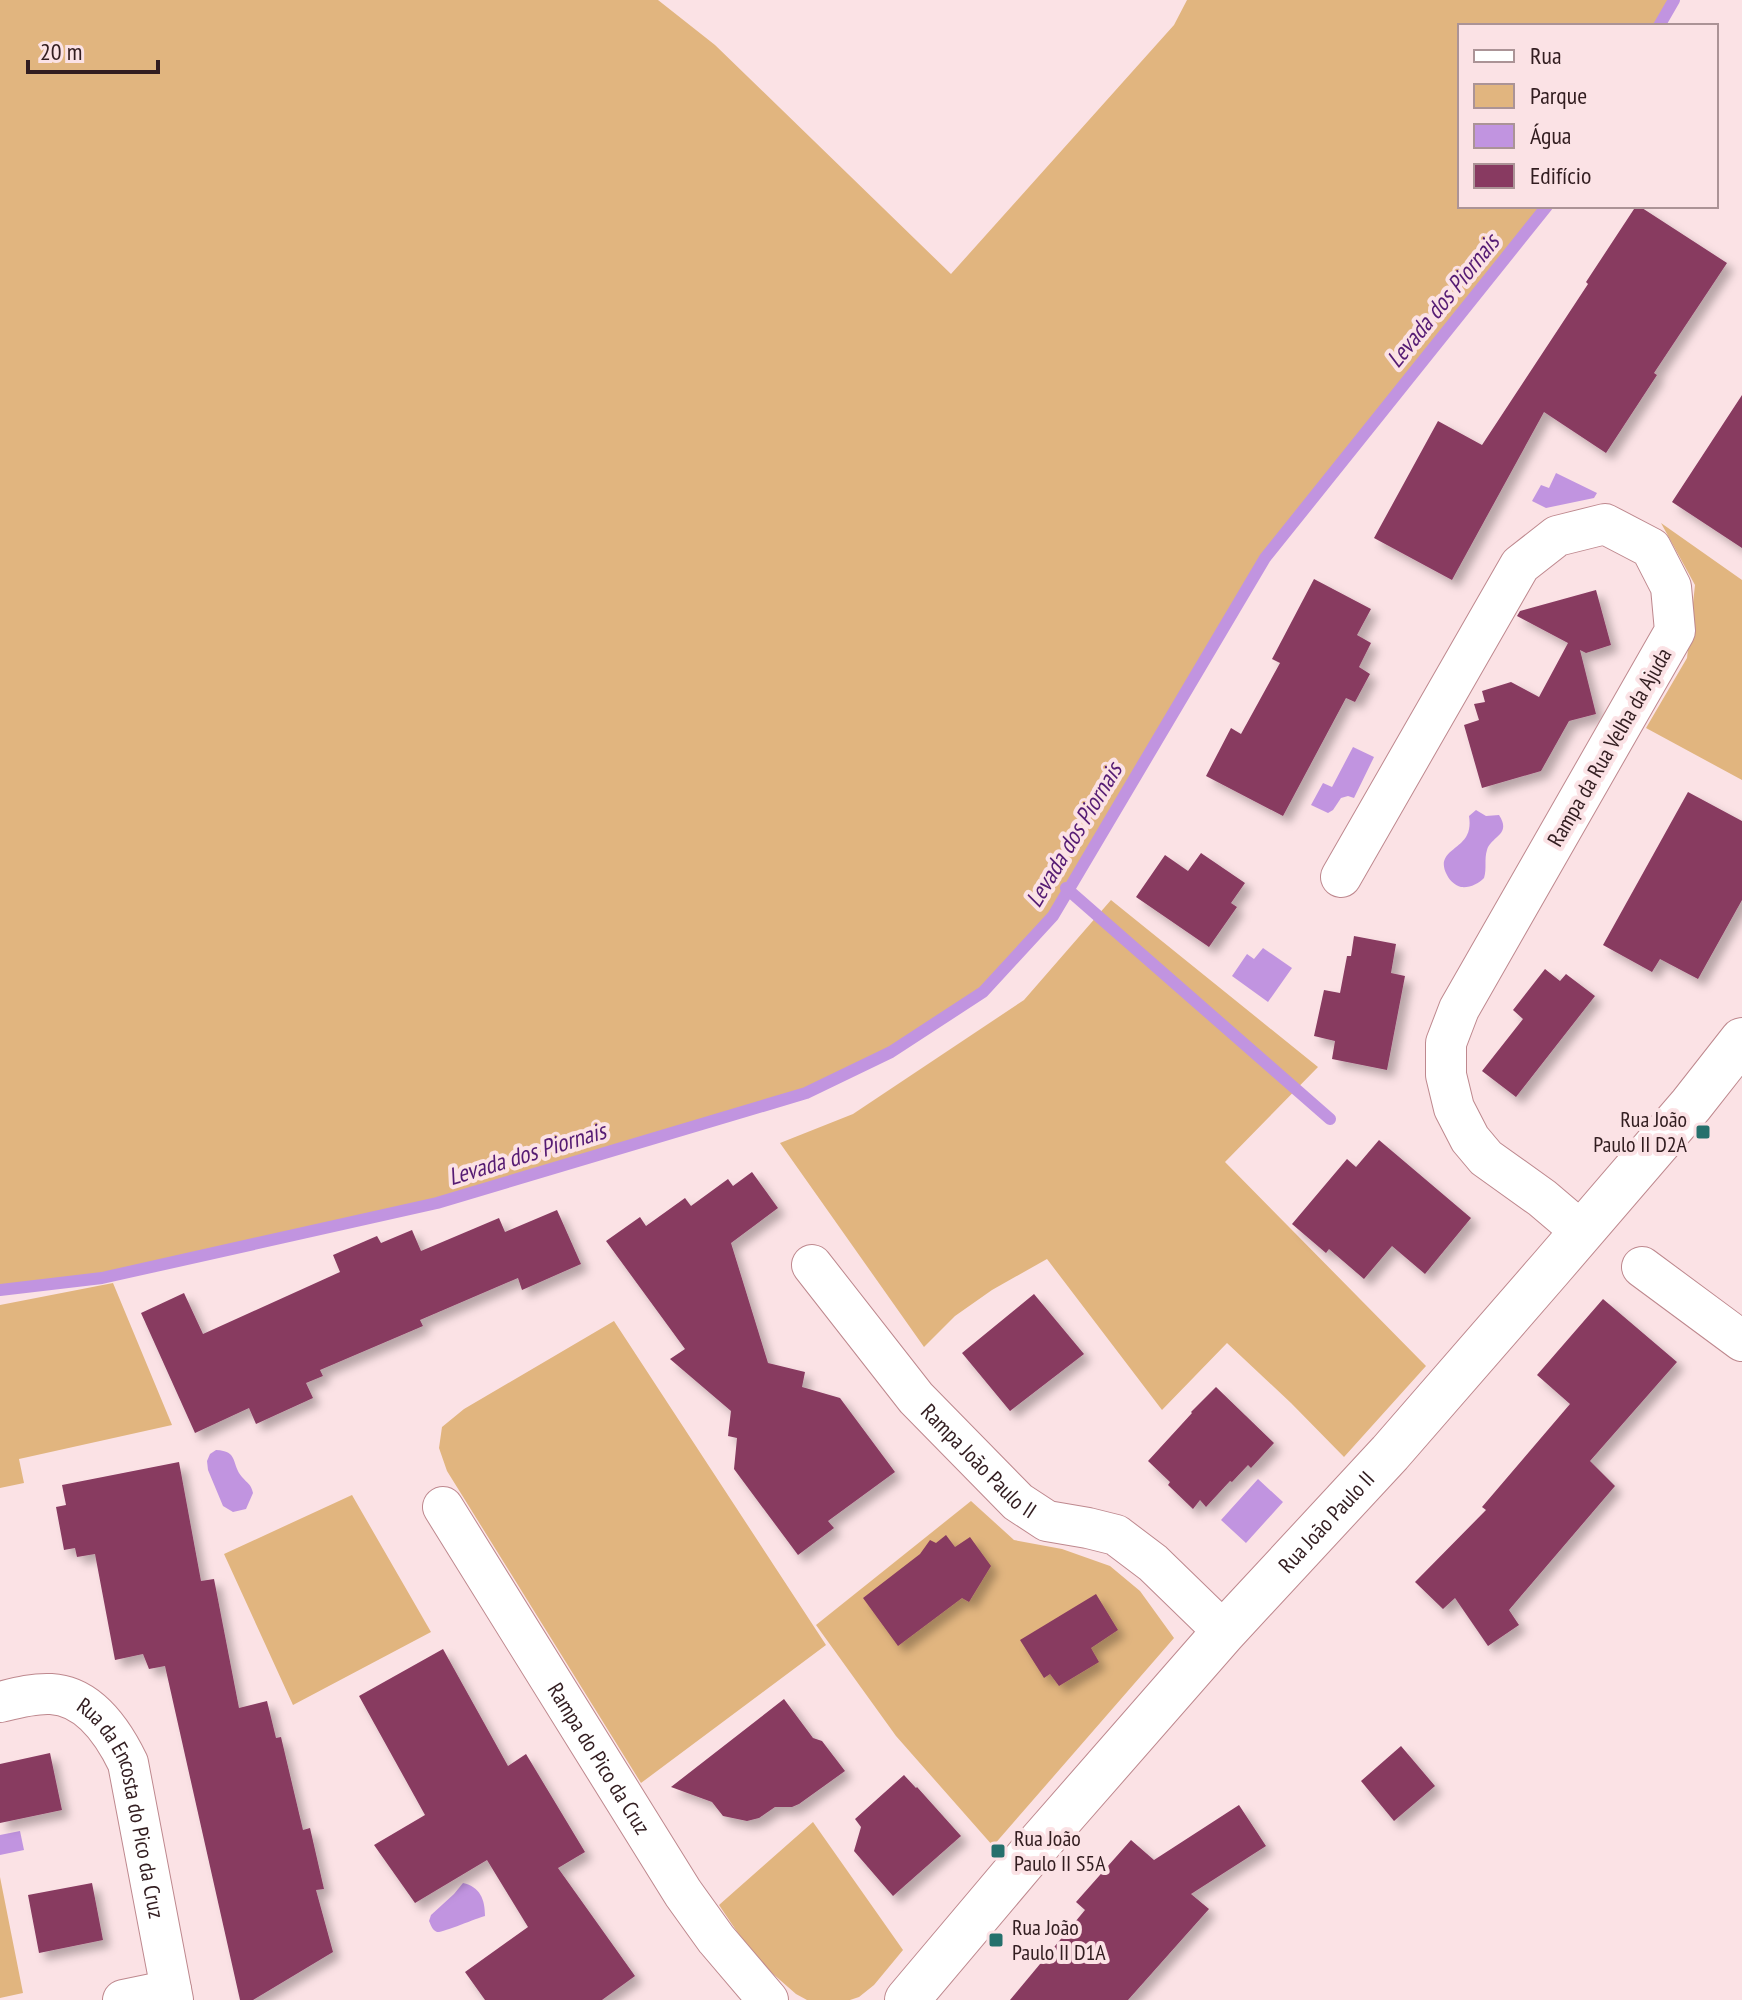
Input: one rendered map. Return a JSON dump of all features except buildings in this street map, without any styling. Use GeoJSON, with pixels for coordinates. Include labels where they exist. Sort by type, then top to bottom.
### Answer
{"type":"FeatureCollection","features":[{"type":"Feature","properties":{"kind":"street","name":"Rampa da Rua Velha da Ajuda"},"geometry":{"type":"LineString","coordinates":[[1341,877],[1520,565],[1557,536],[1605,524],[1651,548],[1671,587],[1675,631],[1459,1009],[1446,1043],[1446,1075],[1454,1108],[1470,1139],[1486,1158],[1542,1198],[1582,1232]]}},
{"type":"Feature","properties":{"kind":"street","name":"Rua João Paulo II"},"geometry":{"type":"LineString","coordinates":[[907,2000],[1224,1632],[1390,1453],[1691,1105],[1742,1040]]}},
{"type":"Feature","properties":{"kind":"street","name":"Rampa João Paulo II"},"geometry":{"type":"LineString","coordinates":[[812,1265],[916,1398],[1018,1502],[1047,1521],[1116,1535],[1153,1563],[1224,1632]]}},
{"type":"Feature","properties":{"kind":"street"},"geometry":{"type":"LineString","coordinates":[[1642,1267],[1742,1341]]}},
{"type":"Feature","properties":{"kind":"street","name":"Rampa do Pico da Cruz"},"geometry":{"type":"LineString","coordinates":[[443,1507],[683,1893],[716,1939],[768,2000]]}},
{"type":"Feature","properties":{"kind":"street","name":"Rua da Encosta do Pico da Cruz"},"geometry":{"type":"LineString","coordinates":[[0,1702],[30,1695],[53,1694],[73,1700],[91,1710],[118,1740],[128,1763],[172,1995]]}},
{"type":"Feature","properties":{"kind":"street"},"geometry":{"type":"LineString","coordinates":[[123,2000],[172,1995]]}},
{"type":"Feature","properties":{"kind":"green space"},"geometry":{"type":"Polygon","coordinates":[[[0,0],[658,0],[715,45],[951,274],[1174,25],[1187,0],[1670,0],[1656,24],[1458,24],[1458,208],[1541,208],[1262,556],[1051,915],[981,990],[890,1049],[804,1091],[437,1200],[101,1275],[0,1287],[0,0]]]}},
{"type":"Feature","properties":{"kind":"green space"},"geometry":{"type":"Polygon","coordinates":[[[1661,523],[1742,580],[1742,780],[1646,728],[1687,658],[1695,585],[1661,523]]]}},
{"type":"Feature","properties":{"kind":"green space"},"geometry":{"type":"Polygon","coordinates":[[[1111,900],[1318,1067],[1225,1162],[1426,1366],[1344,1457],[1227,1343],[1162,1410],[1047,1259],[992,1290],[955,1316],[924,1347],[780,1143],[853,1114],[1024,1000],[1111,900]]]}},
{"type":"Feature","properties":{"kind":"green space"},"geometry":{"type":"Polygon","coordinates":[[[113,1283],[172,1425],[19,1459],[24,1483],[0,1488],[0,1305],[113,1283]]]}},
{"type":"Feature","properties":{"kind":"green space"},"geometry":{"type":"Polygon","coordinates":[[[614,1321],[826,1645],[641,1783],[447,1471],[439,1448],[442,1427],[464,1409],[614,1321]]]}},
{"type":"Feature","properties":{"kind":"green space"},"geometry":{"type":"Polygon","coordinates":[[[352,1495],[431,1632],[293,1705],[224,1554],[352,1495]]]}},
{"type":"Feature","properties":{"kind":"green space"},"geometry":{"type":"Polygon","coordinates":[[[971,1501],[1014,1540],[1062,1549],[1110,1566],[1140,1591],[1174,1638],[993,1846],[896,1736],[816,1625],[971,1501]]]}},
{"type":"Feature","properties":{"kind":"green space"},"geometry":{"type":"Polygon","coordinates":[[[813,1822],[903,1950],[874,1985],[850,2000],[807,2000],[796,1994],[744,1942],[719,1905],[813,1822]]]}},
{"type":"Feature","properties":{"kind":"green space"},"geometry":{"type":"Polygon","coordinates":[[[0,1877],[23,1993],[0,1998],[0,1877]]]}},
{"type":"Feature","properties":{"kind":"water"},"geometry":{"type":"Polygon","coordinates":[[[1556,473],[1597,493],[1594,498],[1546,508],[1532,501],[1541,485],[1549,488],[1556,473]]]}},
{"type":"Feature","properties":{"kind":"water"},"geometry":{"type":"Polygon","coordinates":[[[1353,747],[1374,757],[1354,798],[1341,798],[1328,813],[1311,805],[1323,783],[1332,787],[1353,747]]]}},
{"type":"Feature","properties":{"kind":"water"},"geometry":{"type":"Polygon","coordinates":[[[1476,810],[1486,816],[1499,815],[1503,827],[1487,850],[1484,878],[1474,885],[1461,887],[1448,877],[1444,862],[1464,840],[1470,826],[1469,816],[1476,810]]]}},
{"type":"Feature","properties":{"kind":"water"},"geometry":{"type":"Polygon","coordinates":[[[1263,948],[1292,968],[1268,1002],[1232,976],[1247,954],[1254,959],[1263,948]]]}},
{"type":"Feature","properties":{"kind":"water"},"geometry":{"type":"Polygon","coordinates":[[[216,1450],[231,1456],[251,1488],[253,1493],[246,1509],[233,1512],[223,1506],[208,1470],[207,1461],[216,1450]]]}},
{"type":"Feature","properties":{"kind":"water"},"geometry":{"type":"Polygon","coordinates":[[[1258,1479],[1283,1502],[1246,1543],[1221,1520],[1258,1479]]]}},
{"type":"Feature","properties":{"kind":"water"},"geometry":{"type":"Polygon","coordinates":[[[20,1831],[24,1850],[0,1855],[0,1835],[20,1831]]]}},
{"type":"Feature","properties":{"kind":"water"},"geometry":{"type":"Polygon","coordinates":[[[463,1883],[474,1887],[480,1895],[485,1916],[435,1931],[429,1921],[431,1915],[463,1883]]]}},
{"type":"Feature","properties":{"kind":"waterway","name":"Levada dos Piornais"},"geometry":{"type":"LineString","coordinates":[[1660,24],[1674,0]]}},
{"type":"Feature","properties":{"kind":"waterway","name":"Levada dos Piornais"},"geometry":{"type":"LineString","coordinates":[[0,1290],[102,1278],[437,1203],[806,1093],[891,1052],[983,992],[1053,916],[1265,558],[1545,208]]}},
{"type":"Feature","properties":{"kind":"waterway"},"geometry":{"type":"LineString","coordinates":[[1066,888],[1330,1119]]}},
{"type":"Feature","properties":{"kind":"place","name":"Rua João Paulo II D2A"},"geometry":{"type":"Point","coordinates":[1703,1132]}},
{"type":"Feature","properties":{"kind":"place","name":"Rua João Paulo II S5A"},"geometry":{"type":"Point","coordinates":[998,1851]}},
{"type":"Feature","properties":{"kind":"place","name":"Rua João Paulo II D1A"},"geometry":{"type":"Point","coordinates":[996,1940]}}]}
